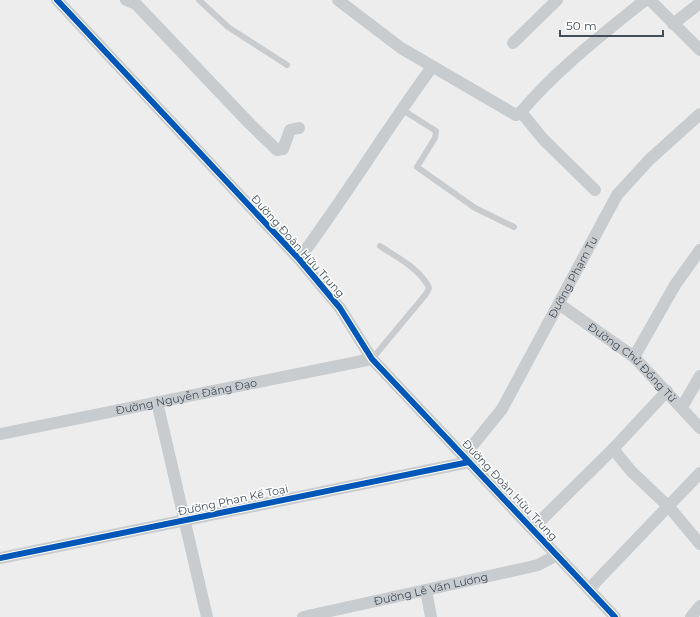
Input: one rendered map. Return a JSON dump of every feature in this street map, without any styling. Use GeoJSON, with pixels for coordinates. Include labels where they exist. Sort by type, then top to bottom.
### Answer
{"type":"FeatureCollection","features":[{"type":"Feature","properties":{"kind":"street","name":"Đường Đoàn Hữu Trung"},"geometry":{"type":"LineString","coordinates":[[57,0],[299,259],[340,308],[372,359],[615,617]]}},
{"type":"Feature","properties":{"kind":"street"},"geometry":{"type":"LineString","coordinates":[[338,0],[402,48],[432,68],[516,115],[521,112],[554,78],[599,37],[645,0]]}},
{"type":"Feature","properties":{"kind":"street"},"geometry":{"type":"LineString","coordinates":[[513,43],[557,0]]}},
{"type":"Feature","properties":{"kind":"street"},"geometry":{"type":"LineString","coordinates":[[650,0],[700,50]]}},
{"type":"Feature","properties":{"kind":"street"},"geometry":{"type":"LineString","coordinates":[[134,1],[250,124],[277,150],[283,149],[290,130],[299,128]]}},
{"type":"Feature","properties":{"kind":"street"},"geometry":{"type":"LineString","coordinates":[[673,24],[700,3]]}},
{"type":"Feature","properties":{"kind":"street"},"geometry":{"type":"LineString","coordinates":[[299,259],[331,216],[402,109],[432,68]]}},
{"type":"Feature","properties":{"kind":"street"},"geometry":{"type":"LineString","coordinates":[[521,112],[542,139],[595,190]]}},
{"type":"Feature","properties":{"kind":"street","name":"Đường Phạm Tu"},"geometry":{"type":"LineString","coordinates":[[467,459],[502,409],[617,195],[649,160],[700,114]]}},
{"type":"Feature","properties":{"kind":"street"},"geometry":{"type":"LineString","coordinates":[[634,357],[674,285],[700,250]]}},
{"type":"Feature","properties":{"kind":"street","name":"Đường Chử Đồng Tử"},"geometry":{"type":"LineString","coordinates":[[559,304],[634,357],[700,428]]}},
{"type":"Feature","properties":{"kind":"street","name":"Đường Nguyễn Đăng Đạo"},"geometry":{"type":"LineString","coordinates":[[0,434],[372,359]]}},
{"type":"Feature","properties":{"kind":"street"},"geometry":{"type":"LineString","coordinates":[[682,407],[700,376]]}},
{"type":"Feature","properties":{"kind":"street"},"geometry":{"type":"LineString","coordinates":[[532,529],[613,449],[667,391]]}},
{"type":"Feature","properties":{"kind":"street"},"geometry":{"type":"LineString","coordinates":[[157,402],[207,617]]}},
{"type":"Feature","properties":{"kind":"street"},"geometry":{"type":"LineString","coordinates":[[613,449],[631,471],[669,507],[700,544]]}},
{"type":"Feature","properties":{"kind":"street","name":"Đường Phan Kế Toại"},"geometry":{"type":"LineString","coordinates":[[0,558],[467,459]]}},
{"type":"Feature","properties":{"kind":"street"},"geometry":{"type":"LineString","coordinates":[[589,589],[700,473]]}},
{"type":"Feature","properties":{"kind":"street","name":"Đường Lê Văn Lương"},"geometry":{"type":"LineString","coordinates":[[303,617],[538,565],[557,555]]}},
{"type":"Feature","properties":{"kind":"street"},"geometry":{"type":"LineString","coordinates":[[426,590],[431,617]]}},
{"type":"Feature","properties":{"kind":"street"},"geometry":{"type":"LineString","coordinates":[[691,617],[700,606]]}},
{"type":"Feature","properties":{"kind":"lane"},"geometry":{"type":"LineString","coordinates":[[199,0],[232,31],[287,65]]}},
{"type":"Feature","properties":{"kind":"lane"},"geometry":{"type":"LineString","coordinates":[[402,109],[436,131],[435,138],[417,167],[475,208],[514,227]]}},
{"type":"Feature","properties":{"kind":"lane"},"geometry":{"type":"LineString","coordinates":[[372,359],[426,294],[429,288],[426,280],[411,267],[380,246]]}},
{"type":"Feature","properties":{"kind":"cycle path"},"geometry":{"type":"LineString","coordinates":[[57,0],[299,259],[340,308],[372,359],[615,617]]}},
{"type":"Feature","properties":{"kind":"cycle path"},"geometry":{"type":"LineString","coordinates":[[0,558],[469,462]]}}]}
